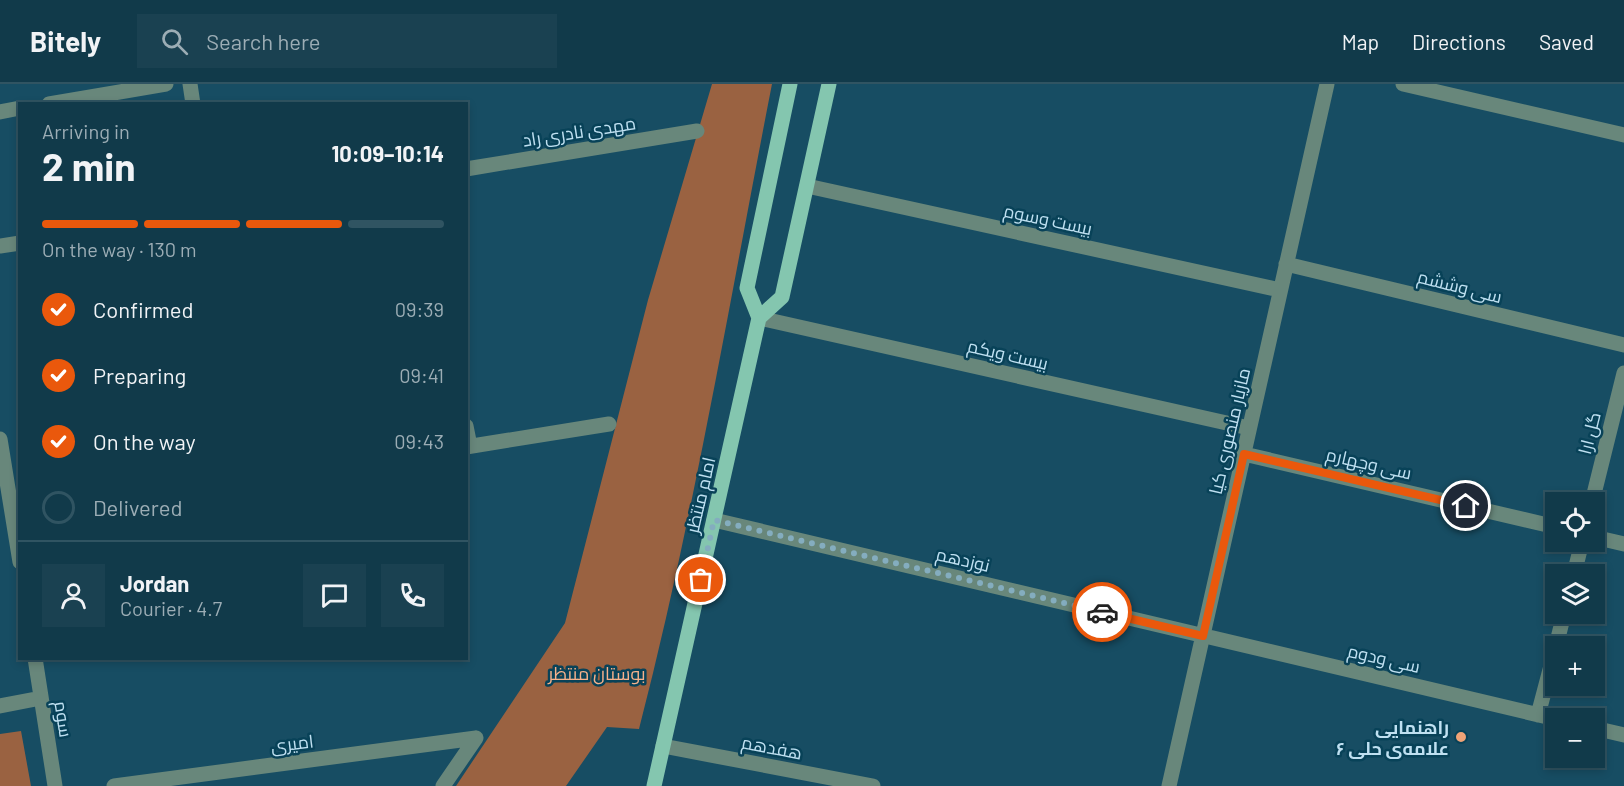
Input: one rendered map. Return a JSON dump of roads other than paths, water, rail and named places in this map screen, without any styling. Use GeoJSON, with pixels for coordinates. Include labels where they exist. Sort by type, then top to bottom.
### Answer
{"type":"FeatureCollection","features":[{"type":"Feature","properties":{"kind":"main road"},"geometry":{"type":"LineString","coordinates":[[790,84],[747,288],[759,318],[782,297],[830,84]]}},
{"type":"Feature","properties":{"kind":"main road","name":"امام منتظر"},"geometry":{"type":"LineString","coordinates":[[654,786],[759,318]]}},
{"type":"Feature","properties":{"kind":"street"},"geometry":{"type":"LineString","coordinates":[[61,102],[166,84]]}},
{"type":"Feature","properties":{"kind":"street"},"geometry":{"type":"LineString","coordinates":[[190,84],[193,102]]}},
{"type":"Feature","properties":{"kind":"street","name":"مازیار منصوری کیا"},"geometry":{"type":"LineString","coordinates":[[1169,786],[1327,84]]}},
{"type":"Feature","properties":{"kind":"street"},"geometry":{"type":"LineString","coordinates":[[1403,84],[1624,135]]}},
{"type":"Feature","properties":{"kind":"street"},"geometry":{"type":"LineString","coordinates":[[0,112],[18,108]]}},
{"type":"Feature","properties":{"kind":"street","name":"مهدی نادری راد"},"geometry":{"type":"LineString","coordinates":[[468,169],[697,131]]}},
{"type":"Feature","properties":{"kind":"street","name":"بیست وسوم"},"geometry":{"type":"LineString","coordinates":[[807,186],[1280,290]]}},
{"type":"Feature","properties":{"kind":"street"},"geometry":{"type":"LineString","coordinates":[[0,246],[18,243]]}},
{"type":"Feature","properties":{"kind":"street","name":"سی وششم"},"geometry":{"type":"LineString","coordinates":[[1286,264],[1624,345]]}},
{"type":"Feature","properties":{"kind":"street","name":"بیست ویکم"},"geometry":{"type":"LineString","coordinates":[[759,318],[1249,428]]}},
{"type":"Feature","properties":{"kind":"street","name":"گل ارا"},"geometry":{"type":"LineString","coordinates":[[1594,492],[1624,373]]}},
{"type":"Feature","properties":{"kind":"street"},"geometry":{"type":"LineString","coordinates":[[468,447],[609,424]]}},
{"type":"Feature","properties":{"kind":"street"},"geometry":{"type":"LineString","coordinates":[[0,438],[18,552]]}},
{"type":"Feature","properties":{"kind":"street","name":"سی وچهارم"},"geometry":{"type":"LineString","coordinates":[[1244,454],[1545,524]]}},
{"type":"Feature","properties":{"kind":"street","name":"نوزدهم"},"geometry":{"type":"LineString","coordinates":[[714,520],[1203,636]]}},
{"type":"Feature","properties":{"kind":"street"},"geometry":{"type":"LineString","coordinates":[[1605,539],[1624,543]]}},
{"type":"Feature","properties":{"kind":"street","name":"سی ودوم"},"geometry":{"type":"LineString","coordinates":[[1203,636],[1545,717]]}},
{"type":"Feature","properties":{"kind":"street","name":"سوم"},"geometry":{"type":"LineString","coordinates":[[35,660],[55,786]]}},
{"type":"Feature","properties":{"kind":"street"},"geometry":{"type":"LineString","coordinates":[[1538,715],[1545,689]]}},
{"type":"Feature","properties":{"kind":"street"},"geometry":{"type":"LineString","coordinates":[[0,706],[41,698]]}},
{"type":"Feature","properties":{"kind":"street"},"geometry":{"type":"LineString","coordinates":[[1605,731],[1624,735]]}},
{"type":"Feature","properties":{"kind":"street","name":"امیری"},"geometry":{"type":"LineString","coordinates":[[114,786],[476,738],[443,786]]}},
{"type":"Feature","properties":{"kind":"street","name":"هفدهم"},"geometry":{"type":"LineString","coordinates":[[663,746],[873,786]]}},
{"type":"Feature","properties":{"kind":"place","name":"راهنمایی علامه‌ی حلی ۶"},"geometry":{"type":"Point","coordinates":[1461,737]}},
{"type":"Feature","properties":{"kind":"park label","name":"بوستان منتظر"},"geometry":{"type":"Point","coordinates":[597,673]}}]}
